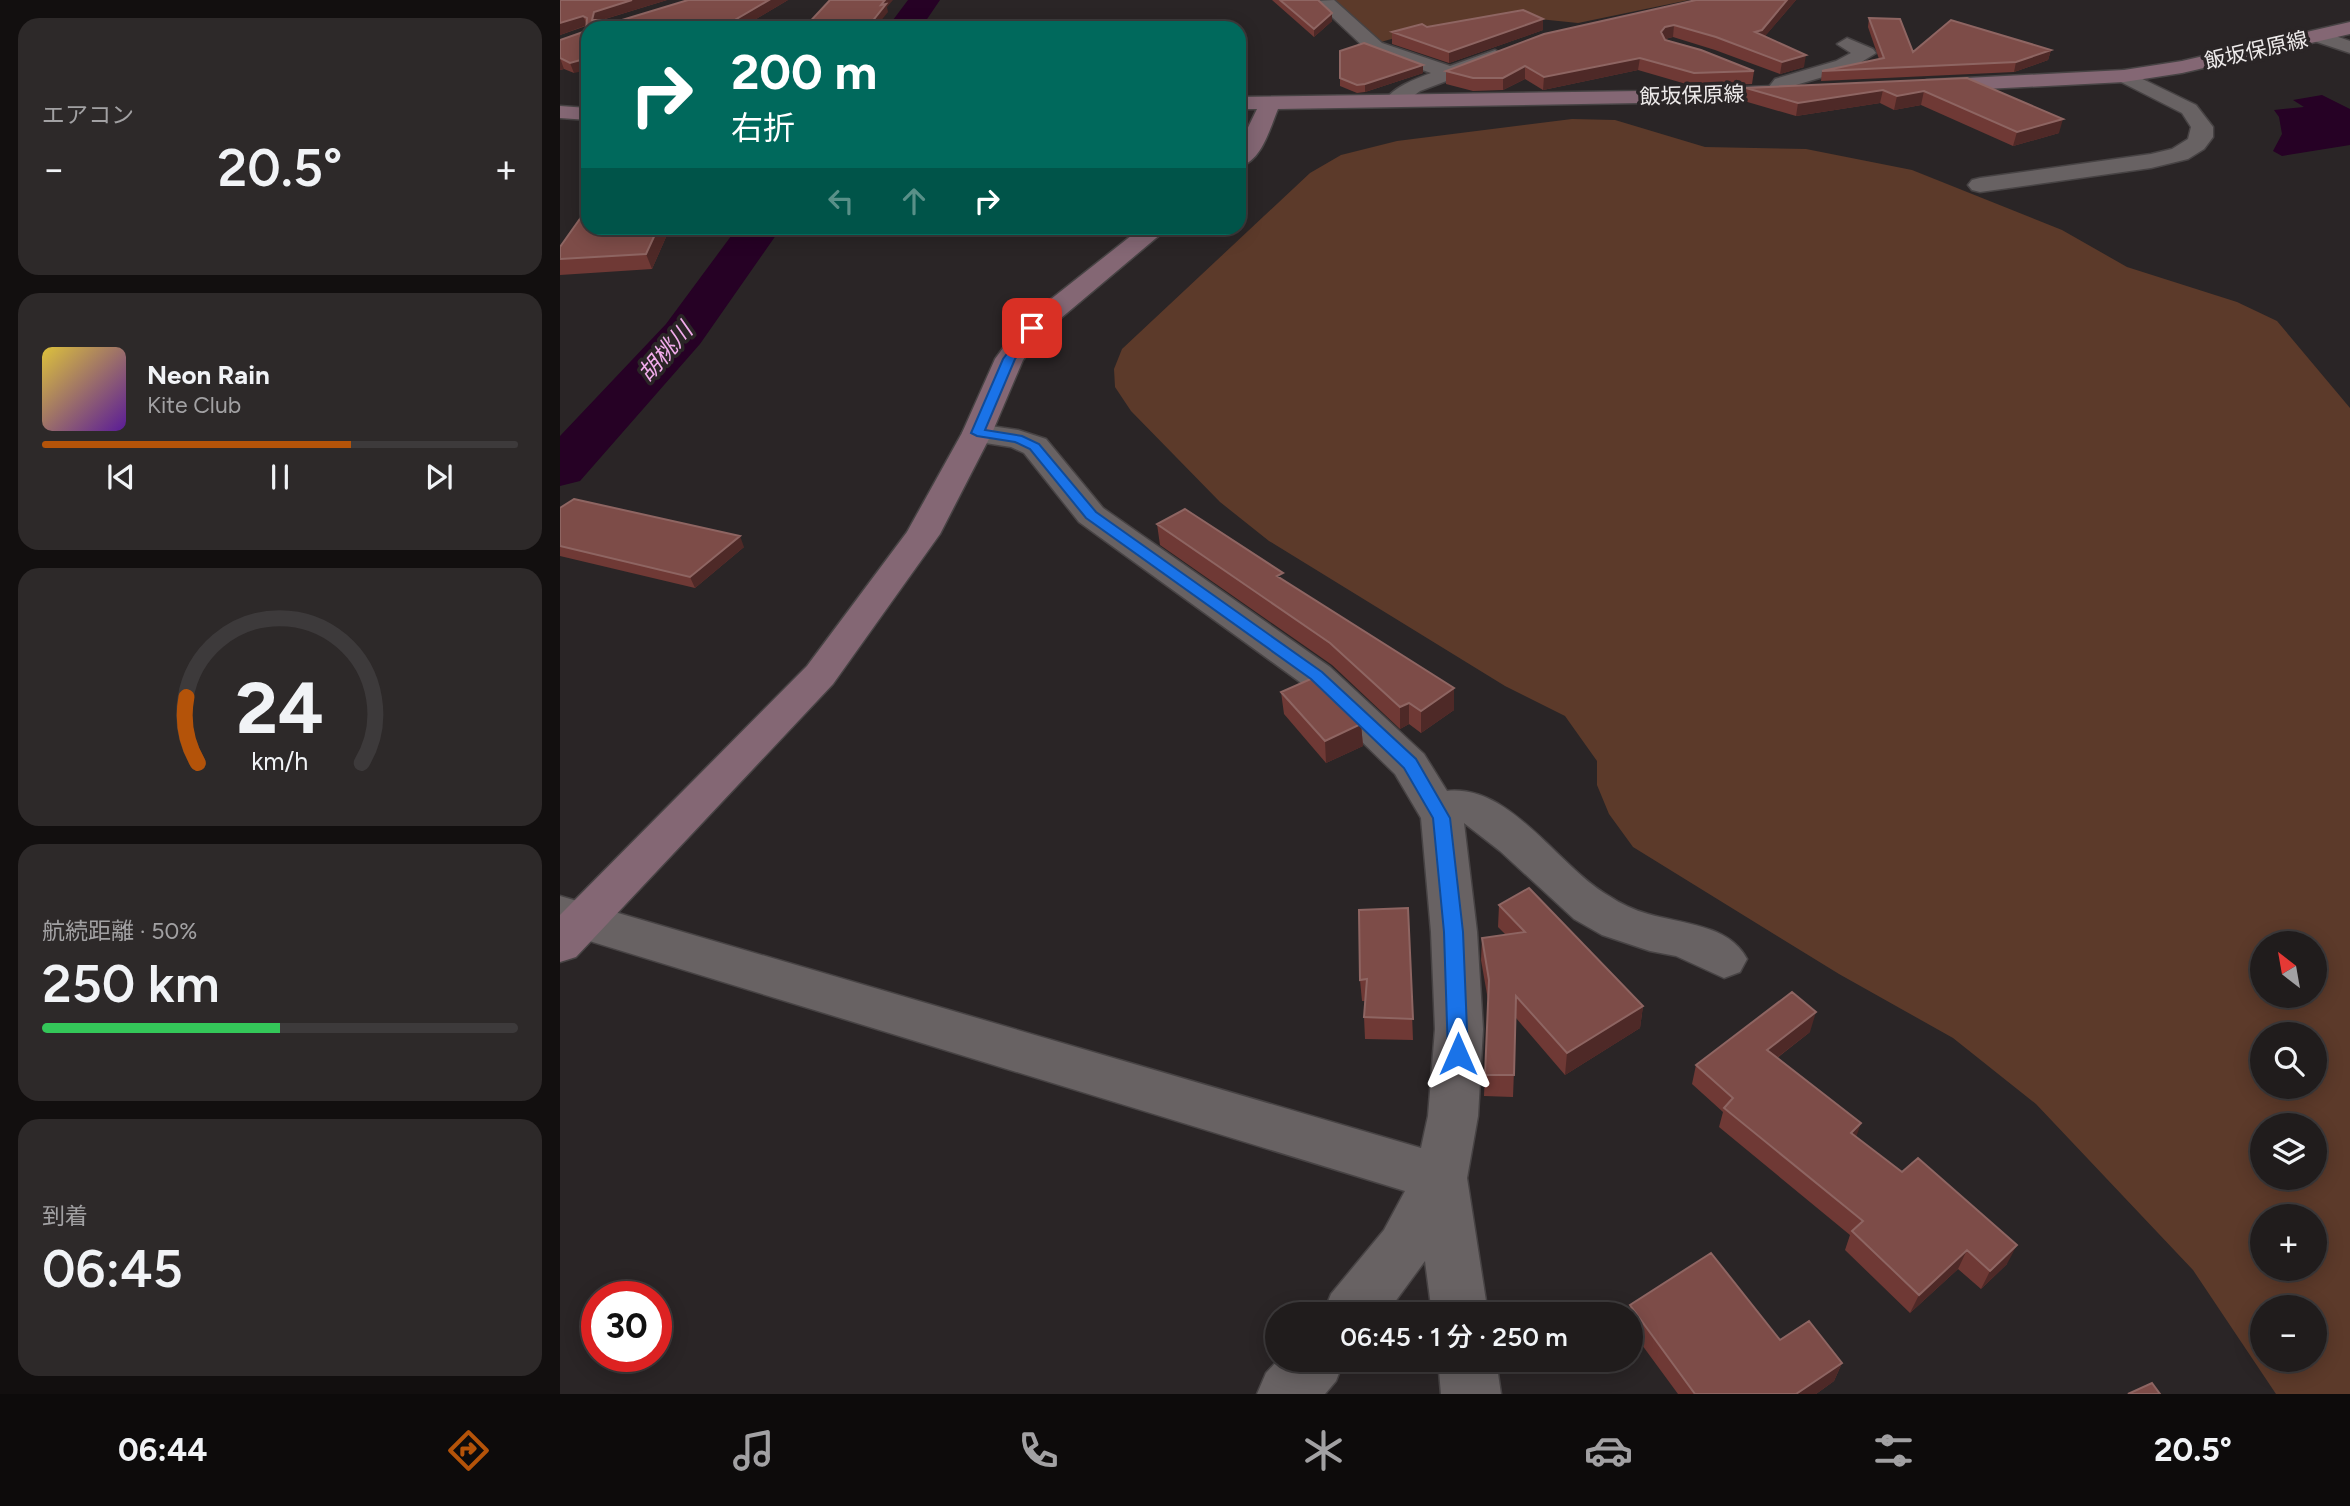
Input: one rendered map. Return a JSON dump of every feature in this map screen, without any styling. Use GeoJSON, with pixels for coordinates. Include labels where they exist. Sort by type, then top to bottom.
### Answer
{"type":"FeatureCollection","features":[{"type":"Feature","properties":{"kind":"main road","name":"飯坂保原線"},"geometry":{"type":"LineString","coordinates":[[1907,87],[2124,76],[2182,67],[2350,28]]}},
{"type":"Feature","properties":{"kind":"main road","name":"飯坂保原線"},"geometry":{"type":"LineString","coordinates":[[1246,103],[1393,102],[1781,88],[1830,90]]}},
{"type":"Feature","properties":{"kind":"main road"},"geometry":{"type":"LineString","coordinates":[[1246,152],[1252,145],[1270,103]]}},
{"type":"Feature","properties":{"kind":"main road"},"geometry":{"type":"LineString","coordinates":[[560,112],[581,114]]}},
{"type":"Feature","properties":{"kind":"main road"},"geometry":{"type":"LineString","coordinates":[[568,926],[820,675],[923,534],[977,433],[1009,359],[1032,328],[1147,235]]}},
{"type":"Feature","properties":{"kind":"street"},"geometry":{"type":"LineString","coordinates":[[1324,1],[1375,47],[1450,74]]}},
{"type":"Feature","properties":{"kind":"street"},"geometry":{"type":"LineString","coordinates":[[2318,36],[2350,47]]}},
{"type":"Feature","properties":{"kind":"street"},"geometry":{"type":"LineString","coordinates":[[1755,75],[1781,88],[1843,65],[1866,53],[1847,44]]}},
{"type":"Feature","properties":{"kind":"street"},"geometry":{"type":"LineString","coordinates":[[1393,102],[1413,87],[1511,50]]}},
{"type":"Feature","properties":{"kind":"street"},"geometry":{"type":"LineString","coordinates":[[1980,185],[2151,161],[2180,154],[2196,144],[2202,137],[2202,127],[2189,108],[2124,76]]}},
{"type":"Feature","properties":{"kind":"street"},"geometry":{"type":"LineString","coordinates":[[977,433],[1018,439],[1035,446],[1091,515],[1317,676],[1410,764],[1442,818],[1459,1029],[1453,1116],[1441,1178],[1403,1248],[1360,1302]]}},
{"type":"Feature","properties":{"kind":"street"},"geometry":{"type":"LineString","coordinates":[[1435,807],[1464,804],[1473,808],[1515,839],[1590,906],[1618,922],[1650,933],[1685,939],[1724,959]]}},
{"type":"Feature","properties":{"kind":"street"},"geometry":{"type":"LineString","coordinates":[[568,926],[1441,1178]]}},
{"type":"Feature","properties":{"kind":"street"},"geometry":{"type":"LineString","coordinates":[[1441,1178],[1458,1302]]}},
{"type":"Feature","properties":{"kind":"street"},"geometry":{"type":"LineString","coordinates":[[1287,1394],[1305,1372]]}},
{"type":"Feature","properties":{"kind":"street"},"geometry":{"type":"LineString","coordinates":[[1468,1372],[1471,1394]]}},
{"type":"Feature","properties":{"kind":"shaded area"},"geometry":{"type":"Polygon","coordinates":[[[1331,0],[1689,0],[1578,23],[1520,17],[1412,33],[1381,42],[1331,0]]]}},
{"type":"Feature","properties":{"kind":"shaded area"},"geometry":{"type":"Polygon","coordinates":[[[2322,95],[2350,109],[2350,145],[2282,156],[2273,151],[2282,134],[2279,117],[2274,110],[2304,107],[2293,100],[2322,95]]]}},
{"type":"Feature","properties":{"kind":"shaded area"},"geometry":{"type":"Polygon","coordinates":[[[1572,119],[1615,120],[1705,147],[1806,149],[1912,170],[2062,230],[2127,267],[2237,302],[2277,321],[2350,408],[2350,1394],[2276,1394],[2261,1372],[2327,1372],[2327,1295],[2250,1295],[2250,1355],[2193,1270],[2036,1104],[1953,1038],[1839,974],[1633,847],[1609,814],[1597,785],[1597,761],[1565,716],[1505,686],[1269,541],[1220,502],[1131,411],[1115,387],[1114,369],[1122,349],[1310,173],[1341,155],[1397,141],[1572,119]]]}},
{"type":"Feature","properties":{"kind":"building"},"geometry":{"type":"Polygon","coordinates":[[[560,0],[632,0],[594,12],[592,20],[622,20],[688,0],[769,0],[733,21],[587,21],[583,16],[560,23],[560,0]]]}},
{"type":"Feature","properties":{"kind":"building"},"geometry":{"type":"Polygon","coordinates":[[[830,0],[885,0],[881,5],[886,4],[873,21],[810,21],[830,0]]]}},
{"type":"Feature","properties":{"kind":"building"},"geometry":{"type":"Polygon","coordinates":[[[1280,0],[1318,0],[1332,13],[1314,29],[1280,0]]]}},
{"type":"Feature","properties":{"kind":"building"},"geometry":{"type":"Polygon","coordinates":[[[1696,0],[1787,0],[1762,30],[1755,32],[1806,55],[1782,62],[1716,37],[1674,25],[1665,27],[1661,32],[1665,40],[1701,50],[1754,71],[1694,73],[1640,58],[1544,77],[1525,66],[1503,78],[1473,78],[1446,71],[1544,34],[1696,0]]]}},
{"type":"Feature","properties":{"kind":"building"},"geometry":{"type":"Polygon","coordinates":[[[1523,10],[1543,19],[1449,52],[1392,32],[1422,24],[1427,27],[1523,10]]]}},
{"type":"Feature","properties":{"kind":"building"},"geometry":{"type":"Polygon","coordinates":[[[1869,18],[1900,19],[1913,52],[1951,20],[2051,50],[2016,62],[1822,71],[1884,58],[1869,18]]]}},
{"type":"Feature","properties":{"kind":"building"},"geometry":{"type":"Polygon","coordinates":[[[581,33],[581,60],[570,63],[560,58],[560,40],[581,33]]]}},
{"type":"Feature","properties":{"kind":"building"},"geometry":{"type":"Polygon","coordinates":[[[1364,43],[1423,65],[1365,84],[1357,85],[1340,78],[1340,51],[1364,43]]]}},
{"type":"Feature","properties":{"kind":"building"},"geometry":{"type":"Polygon","coordinates":[[[1967,78],[2063,119],[2017,132],[1924,91],[1897,96],[1883,90],[1798,103],[1746,88],[1967,78]]]}},
{"type":"Feature","properties":{"kind":"building"},"geometry":{"type":"Polygon","coordinates":[[[581,217],[581,235],[655,235],[646,254],[560,259],[560,247],[581,217]]]}},
{"type":"Feature","properties":{"kind":"building"},"geometry":{"type":"Polygon","coordinates":[[[574,499],[740,536],[690,577],[560,546],[560,508],[574,499]]]}},
{"type":"Feature","properties":{"kind":"building"},"geometry":{"type":"Polygon","coordinates":[[[1185,509],[1283,573],[1277,576],[1454,688],[1421,711],[1409,703],[1400,707],[1330,643],[1157,524],[1185,509]]]}},
{"type":"Feature","properties":{"kind":"building"},"geometry":{"type":"Polygon","coordinates":[[[1313,678],[1361,724],[1325,741],[1281,692],[1313,678]]]}},
{"type":"Feature","properties":{"kind":"building"},"geometry":{"type":"Polygon","coordinates":[[[1529,888],[1643,1006],[1567,1053],[1516,996],[1514,1075],[1485,1075],[1489,980],[1482,938],[1525,932],[1499,905],[1529,888]]]}},
{"type":"Feature","properties":{"kind":"building"},"geometry":{"type":"Polygon","coordinates":[[[1408,908],[1413,1019],[1364,1017],[1367,979],[1360,980],[1359,910],[1408,908]]]}},
{"type":"Feature","properties":{"kind":"building"},"geometry":{"type":"Polygon","coordinates":[[[1792,992],[1816,1012],[1767,1050],[1861,1123],[1851,1133],[1902,1172],[1918,1158],[2017,1245],[1990,1271],[1967,1250],[1919,1295],[1852,1231],[1863,1221],[1724,1108],[1733,1098],[1696,1065],[1792,992]]]}},
{"type":"Feature","properties":{"kind":"building"},"geometry":{"type":"Polygon","coordinates":[[[1711,1253],[1780,1340],[1809,1321],[1842,1363],[1796,1394],[1695,1394],[1643,1323],[1643,1302],[1635,1302],[1711,1253]]]}},
{"type":"Feature","properties":{"kind":"building"},"geometry":{"type":"Polygon","coordinates":[[[2152,1383],[2160,1394],[2128,1394],[2152,1383]]]}},
{"type":"Feature","properties":{"kind":"waterway","name":"胡桃川"},"geometry":{"type":"LineString","coordinates":[[909,21],[924,0]]}},
{"type":"Feature","properties":{"kind":"waterway","name":"胡桃川"},"geometry":{"type":"LineString","coordinates":[[560,469],[683,334],[754,235]]}},
{"type":"Feature","properties":{"kind":"route"},"geometry":{"type":"LineString","coordinates":[[1032,328],[1009,359],[977,433],[1018,439],[1035,446],[1091,515],[1317,676],[1410,764],[1422,782],[1442,818],[1454,932],[1458,1054]]}}]}
